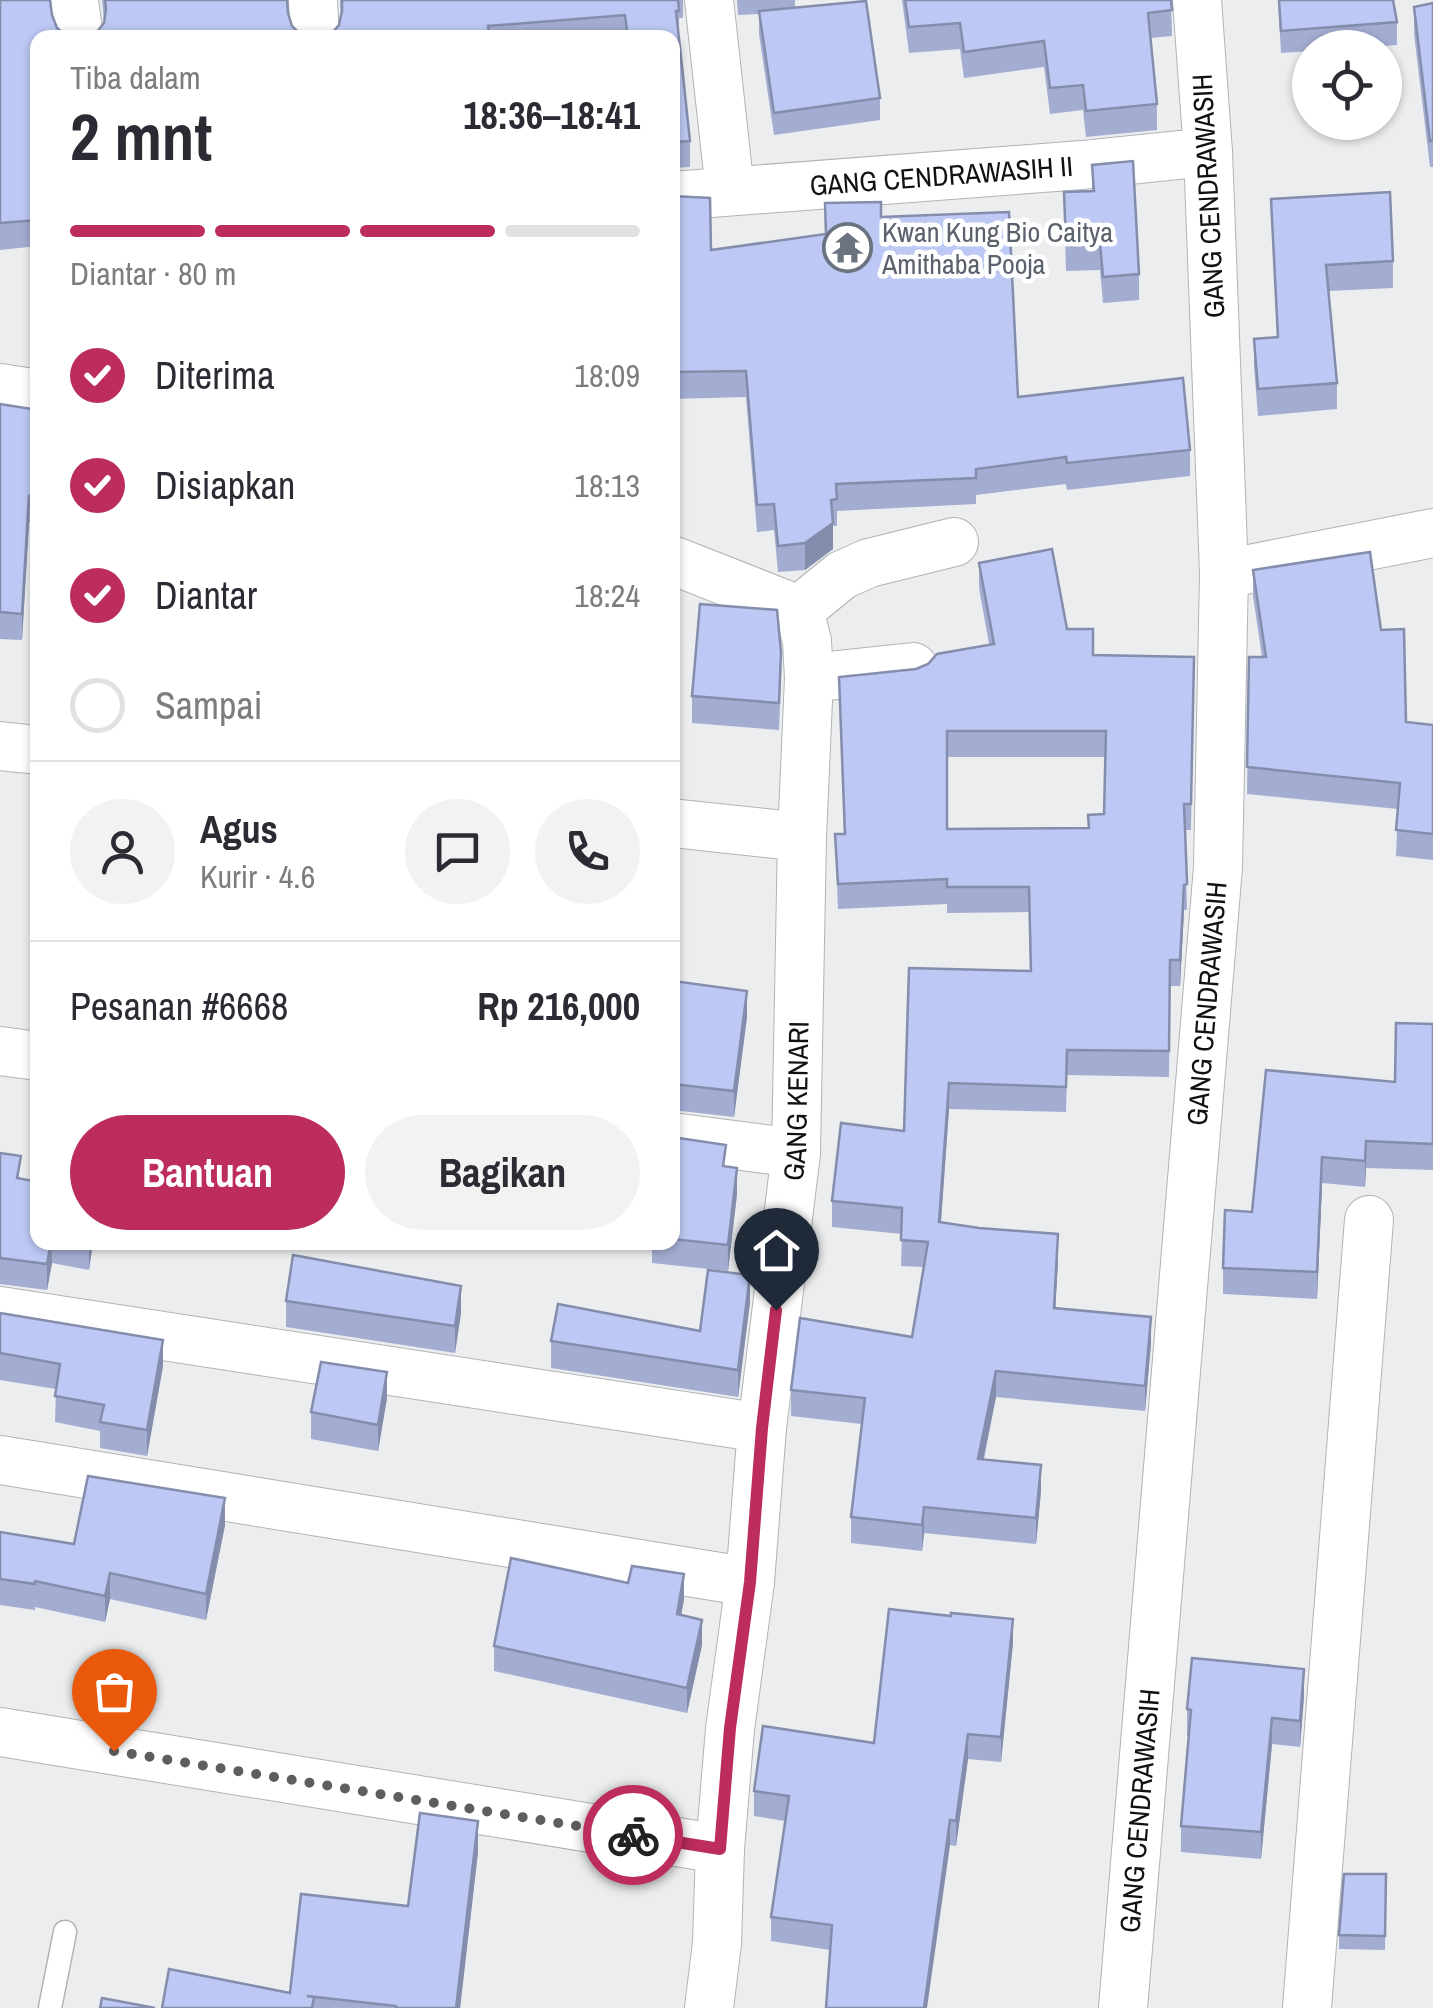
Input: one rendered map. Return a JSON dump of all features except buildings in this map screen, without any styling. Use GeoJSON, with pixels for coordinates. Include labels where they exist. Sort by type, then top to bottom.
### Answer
{"type":"FeatureCollection","features":[{"type":"Feature","properties":{"kind":"street"},"geometry":{"type":"LineString","coordinates":[[74,0],[78,30]]}},
{"type":"Feature","properties":{"kind":"street"},"geometry":{"type":"LineString","coordinates":[[314,0],[315,30]]}},
{"type":"Feature","properties":{"kind":"street"},"geometry":{"type":"LineString","coordinates":[[710,0],[730,192]]}},
{"type":"Feature","properties":{"kind":"street","name":"GANG CENDRAWASIH"},"geometry":{"type":"LineString","coordinates":[[1123,2008],[1218,867],[1224,574],[1208,152],[1197,0]]}},
{"type":"Feature","properties":{"kind":"street","name":"GANG CENDRAWASIH II"},"geometry":{"type":"LineString","coordinates":[[680,195],[1208,152]]}},
{"type":"Feature","properties":{"kind":"street"},"geometry":{"type":"LineString","coordinates":[[0,388],[30,393]]}},
{"type":"Feature","properties":{"kind":"street"},"geometry":{"type":"LineString","coordinates":[[1224,574],[1433,532]]}},
{"type":"Feature","properties":{"kind":"street"},"geometry":{"type":"LineString","coordinates":[[680,563],[800,610],[842,575],[870,563],[954,542]]}},
{"type":"Feature","properties":{"kind":"street","name":"GANG KENARI"},"geometry":{"type":"LineString","coordinates":[[709,2008],[717,1943],[730,1728],[750,1582],[762,1428],[796,1153],[809,678],[807,640],[800,610]]}},
{"type":"Feature","properties":{"kind":"street"},"geometry":{"type":"LineString","coordinates":[[809,678],[913,668]]}},
{"type":"Feature","properties":{"kind":"street"},"geometry":{"type":"LineString","coordinates":[[0,746],[30,749]]}},
{"type":"Feature","properties":{"kind":"street"},"geometry":{"type":"LineString","coordinates":[[680,823],[802,837]]}},
{"type":"Feature","properties":{"kind":"street"},"geometry":{"type":"LineString","coordinates":[[0,1051],[30,1055]]}},
{"type":"Feature","properties":{"kind":"street"},"geometry":{"type":"LineString","coordinates":[[680,1138],[796,1153]]}},
{"type":"Feature","properties":{"kind":"street"},"geometry":{"type":"LineString","coordinates":[[1307,2008],[1369,1220]]}},
{"type":"Feature","properties":{"kind":"street"},"geometry":{"type":"LineString","coordinates":[[0,1311],[762,1428]]}},
{"type":"Feature","properties":{"kind":"street"},"geometry":{"type":"LineString","coordinates":[[0,1460],[750,1582]]}},
{"type":"Feature","properties":{"kind":"street"},"geometry":{"type":"LineString","coordinates":[[0,1732],[720,1849]]}},
{"type":"Feature","properties":{"kind":"lane"},"geometry":{"type":"LineString","coordinates":[[50,2008],[65,1932]]}},
{"type":"Feature","properties":{"kind":"way so far"},"geometry":{"type":"LineString","coordinates":[[114,1751],[633,1835]]}},
{"type":"Feature","properties":{"kind":"place","name":"Kwan Kung Bio Caitya Amithaba Pooja"},"geometry":{"type":"Point","coordinates":[847,248]}},
{"type":"Feature","properties":{"kind":"route"},"geometry":{"type":"LineString","coordinates":[[633,1835],[720,1849],[776,1310]]}}]}
